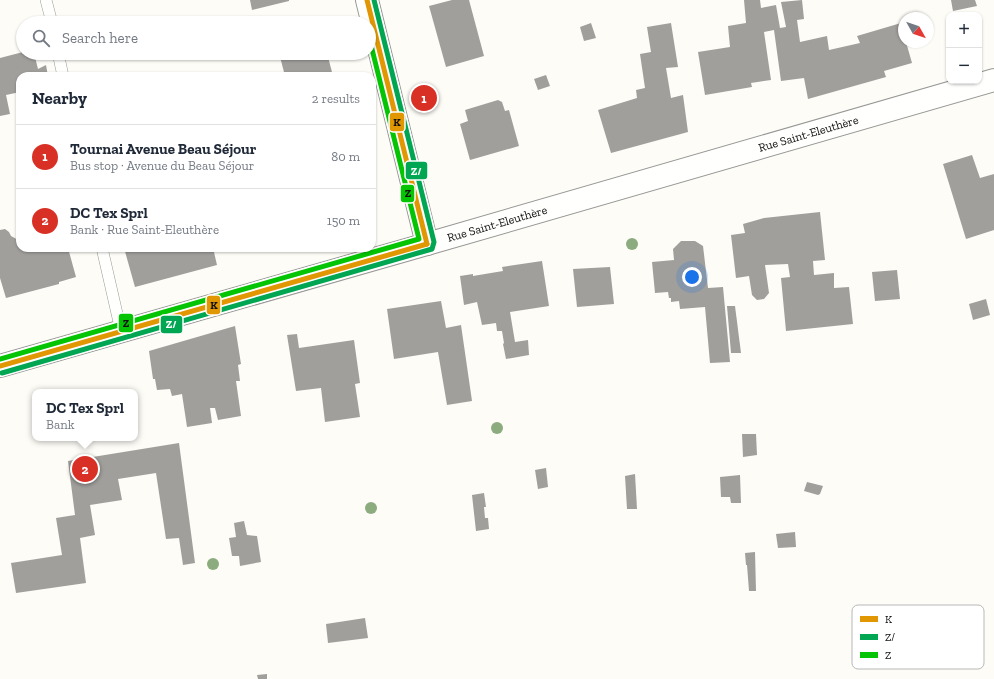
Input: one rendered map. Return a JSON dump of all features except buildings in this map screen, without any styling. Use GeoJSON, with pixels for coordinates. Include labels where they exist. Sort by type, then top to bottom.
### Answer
{"type":"FeatureCollection","features":[{"type":"Feature","properties":{"kind":"street"},"geometry":{"type":"LineString","coordinates":[[367,0],[371,16]]}},
{"type":"Feature","properties":{"kind":"street"},"geometry":{"type":"LineString","coordinates":[[376,37],[427,244]]}},
{"type":"Feature","properties":{"kind":"street","name":"Rue Saint-Eleuthère"},"geometry":{"type":"LineString","coordinates":[[0,366],[994,80]]}},
{"type":"Feature","properties":{"kind":"lane"},"geometry":{"type":"LineString","coordinates":[[46,0],[50,16]]}},
{"type":"Feature","properties":{"kind":"lane"},"geometry":{"type":"LineString","coordinates":[[60,60],[62,72]]}},
{"type":"Feature","properties":{"kind":"lane"},"geometry":{"type":"LineString","coordinates":[[103,252],[121,331]]}},
{"type":"Feature","properties":{"kind":"transit line","name":"K"},"geometry":{"type":"LineString","coordinates":[[367,0],[371,16]]}},
{"type":"Feature","properties":{"kind":"transit line","name":"Z/"},"geometry":{"type":"LineString","coordinates":[[2,373],[432,249],[434,242],[374,0]]}},
{"type":"Feature","properties":{"kind":"transit line","name":"K"},"geometry":{"type":"LineString","coordinates":[[376,37],[427,244]]}},
{"type":"Feature","properties":{"kind":"transit line","name":"Z"},"geometry":{"type":"LineString","coordinates":[[375,60],[419,239],[376,251]]}},
{"type":"Feature","properties":{"kind":"transit line","name":"K"},"geometry":{"type":"LineString","coordinates":[[0,366],[427,244]]}},
{"type":"Feature","properties":{"kind":"transit line","name":"Z"},"geometry":{"type":"LineString","coordinates":[[0,359],[374,252]]}},
{"type":"Feature","properties":{"kind":"place","name":"Tournai Avenue Beau Séjour"},"geometry":{"type":"Point","coordinates":[424,98]}},
{"type":"Feature","properties":{"kind":"place","name":"DC Tex Sprl"},"geometry":{"type":"Point","coordinates":[85,469]}}]}
